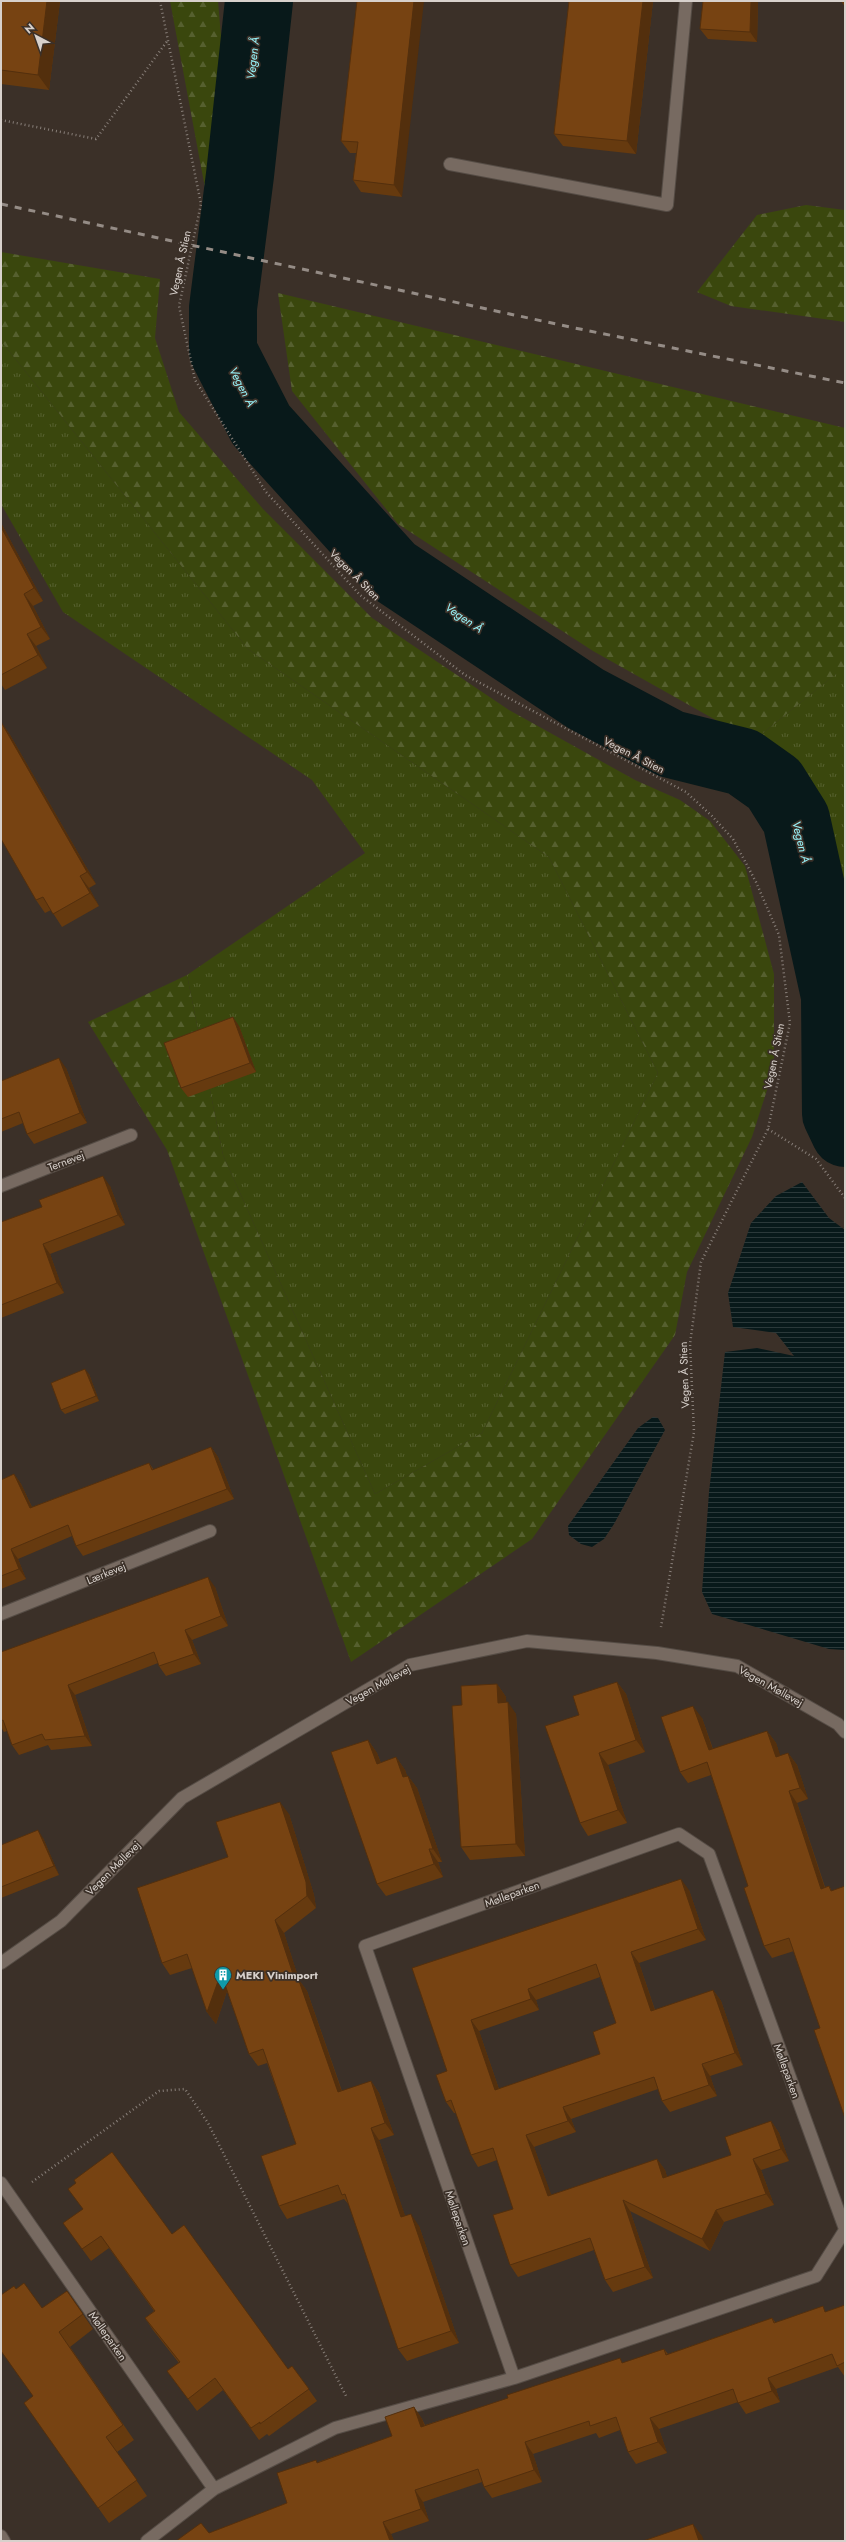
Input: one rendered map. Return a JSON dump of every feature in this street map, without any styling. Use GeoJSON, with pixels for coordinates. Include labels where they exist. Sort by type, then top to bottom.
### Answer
{"type":"FeatureCollection","features":[{"type":"Feature","properties":{"kind":"street"},"geometry":{"type":"LineString","coordinates":[[450,164],[667,205],[686,1]]}},
{"type":"Feature","properties":{"kind":"street","name":"Ternevej"},"geometry":{"type":"LineString","coordinates":[[1,1186],[132,1135]]}},
{"type":"Feature","properties":{"kind":"street","name":"Lærkevej"},"geometry":{"type":"LineString","coordinates":[[1,1614],[210,1531]]}},
{"type":"Feature","properties":{"kind":"street","name":"Vegen Møllevej"},"geometry":{"type":"LineString","coordinates":[[1,1963],[61,1921],[182,1798],[410,1666],[527,1641],[657,1653],[737,1666],[838,1724],[845,1732]]}},
{"type":"Feature","properties":{"kind":"street","name":"Mølleparken"},"geometry":{"type":"LineString","coordinates":[[147,2541],[214,2489],[335,2428],[514,2378],[816,2276],[845,2230],[709,1854],[679,1834],[365,1946],[514,2378]]}},
{"type":"Feature","properties":{"kind":"street","name":"Mølleparken"},"geometry":{"type":"LineString","coordinates":[[1,2183],[214,2489]]}},
{"type":"Feature","properties":{"kind":"street"},"geometry":{"type":"LineString","coordinates":[[1,2536],[4,2541]]}},
{"type":"Feature","properties":{"kind":"path","name":"Vegen Å Stien"},"geometry":{"type":"LineString","coordinates":[[160,1],[201,204],[179,306],[196,380],[266,492],[360,595],[465,675],[686,792],[733,839],[756,882],[779,935],[790,1023],[768,1130],[701,1262],[690,1344],[694,1432],[657,1653]]}},
{"type":"Feature","properties":{"kind":"path"},"geometry":{"type":"LineString","coordinates":[[1,120],[96,139],[168,39]]}},
{"type":"Feature","properties":{"kind":"path"},"geometry":{"type":"LineString","coordinates":[[768,1130],[816,1159],[845,1198]]}},
{"type":"Feature","properties":{"kind":"path"},"geometry":{"type":"LineString","coordinates":[[11,2197],[159,2091],[185,2089],[208,2123],[359,2421]]}},
{"type":"Feature","properties":{"kind":"green space"},"geometry":{"type":"Polygon","coordinates":[[[170,1],[218,1],[221,36],[211,220],[170,1]]]}},
{"type":"Feature","properties":{"kind":"green space"},"geometry":{"type":"Polygon","coordinates":[[[806,205],[845,210],[845,322],[731,306],[697,292],[757,215],[806,205]]]}},
{"type":"Feature","properties":{"kind":"green space"},"geometry":{"type":"Polygon","coordinates":[[[1,252],[160,279],[155,338],[179,412],[263,509],[372,618],[509,710],[635,780],[680,800],[710,821],[745,866],[774,974],[774,1068],[752,1137],[687,1272],[675,1335],[532,1539],[351,1662],[167,1150],[88,1022],[187,975],[223,1155],[375,1494],[482,1433],[658,1073],[549,857],[248,649],[1,341],[1,252]]]}},
{"type":"Feature","properties":{"kind":"green space"},"geometry":{"type":"Polygon","coordinates":[[[278,293],[845,428],[845,686],[836,674],[753,741],[593,651],[398,524],[292,391],[278,293]]]}},
{"type":"Feature","properties":{"kind":"green space"},"geometry":{"type":"Polygon","coordinates":[[[1,341],[248,649],[549,857],[658,1073],[482,1433],[375,1494],[223,1155],[187,975],[365,853],[312,780],[63,612],[1,504],[1,341]]]}},
{"type":"Feature","properties":{"kind":"green space"},"geometry":{"type":"Polygon","coordinates":[[[837,673],[845,686],[845,941],[814,801],[799,775],[753,741],[837,673]]]}},
{"type":"Feature","properties":{"kind":"shaded area"},"geometry":{"type":"Polygon","coordinates":[[[802,1182],[829,1218],[845,1230],[845,1650],[829,1649],[712,1614],[702,1592],[709,1492],[725,1352],[757,1348],[794,1356],[776,1333],[733,1327],[728,1293],[751,1223],[776,1196],[802,1182]]]}},
{"type":"Feature","properties":{"kind":"shaded area"},"geometry":{"type":"Polygon","coordinates":[[[653,1417],[658,1418],[665,1430],[614,1524],[604,1539],[592,1547],[581,1544],[569,1535],[568,1526],[638,1428],[653,1417]]]}},
{"type":"Feature","properties":{"kind":"building"},"geometry":{"type":"Polygon","coordinates":[[[1,1],[47,1],[38,75],[1,70],[1,1]]]}},
{"type":"Feature","properties":{"kind":"building"},"geometry":{"type":"Polygon","coordinates":[[[357,1],[414,1],[394,185],[353,180],[358,142],[341,141],[357,1]]]}},
{"type":"Feature","properties":{"kind":"building"},"geometry":{"type":"Polygon","coordinates":[[[569,1],[643,1],[627,141],[554,134],[569,1]]]}},
{"type":"Feature","properties":{"kind":"building"},"geometry":{"type":"Polygon","coordinates":[[[703,1],[751,1],[750,32],[700,29],[703,1]]]}},
{"type":"Feature","properties":{"kind":"building"},"geometry":{"type":"Polygon","coordinates":[[[1,527],[34,588],[24,594],[41,627],[27,634],[38,655],[1,675],[1,527]]]}},
{"type":"Feature","properties":{"kind":"building"},"geometry":{"type":"Polygon","coordinates":[[[1,722],[87,872],[80,876],[90,893],[53,914],[43,897],[36,900],[1,839],[1,722]]]}},
{"type":"Feature","properties":{"kind":"building"},"geometry":{"type":"Polygon","coordinates":[[[233,1017],[250,1063],[181,1088],[164,1043],[233,1017]]]}},
{"type":"Feature","properties":{"kind":"building"},"geometry":{"type":"Polygon","coordinates":[[[59,1058],[80,1113],[27,1134],[19,1112],[1,1119],[1,1081],[59,1058]]]}},
{"type":"Feature","properties":{"kind":"building"},"geometry":{"type":"Polygon","coordinates":[[[103,1176],[118,1215],[43,1244],[57,1283],[1,1305],[1,1222],[42,1207],[39,1200],[103,1176]]]}},
{"type":"Feature","properties":{"kind":"building"},"geometry":{"type":"Polygon","coordinates":[[[85,1369],[96,1396],[61,1410],[51,1383],[85,1369]]]}},
{"type":"Feature","properties":{"kind":"building"},"geometry":{"type":"Polygon","coordinates":[[[211,1447],[227,1489],[76,1546],[68,1525],[11,1549],[19,1569],[1,1576],[1,1480],[14,1474],[30,1508],[149,1463],[152,1470],[211,1447]]]}},
{"type":"Feature","properties":{"kind":"building"},"geometry":{"type":"Polygon","coordinates":[[[208,1577],[221,1616],[185,1630],[194,1654],[159,1666],[154,1652],[68,1685],[85,1736],[45,1740],[42,1734],[12,1745],[3,1720],[1,1721],[1,1652],[208,1577]]]}},
{"type":"Feature","properties":{"kind":"building"},"geometry":{"type":"Polygon","coordinates":[[[617,1682],[636,1740],[599,1753],[618,1810],[580,1823],[545,1726],[579,1715],[573,1696],[617,1682]]]}},
{"type":"Feature","properties":{"kind":"building"},"geometry":{"type":"Polygon","coordinates":[[[497,1684],[498,1703],[508,1702],[516,1844],[461,1847],[452,1706],[462,1705],[461,1686],[497,1684]]]}},
{"type":"Feature","properties":{"kind":"building"},"geometry":{"type":"Polygon","coordinates":[[[693,1706],[709,1750],[767,1731],[776,1757],[788,1753],[800,1788],[789,1791],[821,1889],[829,1886],[831,1891],[845,1886],[845,2118],[814,2030],[820,2028],[789,1938],[764,1946],[744,1888],[748,1886],[707,1762],[680,1772],[661,1717],[693,1706]]]}},
{"type":"Feature","properties":{"kind":"building"},"geometry":{"type":"Polygon","coordinates":[[[368,1740],[377,1764],[396,1757],[403,1777],[408,1776],[433,1849],[429,1849],[434,1864],[377,1884],[331,1752],[368,1740]]]}},
{"type":"Feature","properties":{"kind":"building"},"geometry":{"type":"Polygon","coordinates":[[[280,1802],[306,1882],[307,1896],[275,1920],[295,1980],[298,1978],[338,2092],[371,2081],[385,2123],[371,2128],[401,2217],[411,2214],[451,2331],[398,2349],[345,2194],[342,2195],[338,2185],[279,2206],[261,2156],[296,2144],[263,2049],[249,2054],[221,1973],[207,2012],[187,1954],[162,1963],[137,1888],[228,1857],[216,1822],[280,1802]]]}},
{"type":"Feature","properties":{"kind":"building"},"geometry":{"type":"Polygon","coordinates":[[[38,1830],[54,1866],[1,1887],[1,1845],[38,1830]]]}},
{"type":"Feature","properties":{"kind":"building"},"geometry":{"type":"Polygon","coordinates":[[[681,1879],[698,1929],[631,1952],[651,2011],[713,1990],[735,2053],[702,2064],[709,2085],[662,2101],[654,2077],[563,2107],[568,2121],[526,2135],[548,2196],[657,2159],[663,2178],[731,2155],[725,2137],[771,2121],[781,2149],[753,2159],[766,2194],[716,2210],[702,2239],[623,2200],[645,2267],[605,2280],[590,2238],[510,2265],[493,2215],[513,2209],[493,2148],[471,2155],[451,2100],[446,2102],[436,2075],[447,2071],[412,1968],[681,1879]],[[596,1964],[528,1989],[531,1999],[471,2020],[495,2090],[600,2054],[593,2032],[616,2023],[596,1964]]]}},
{"type":"Feature","properties":{"kind":"building"},"geometry":{"type":"Polygon","coordinates":[[[112,2152],[172,2234],[184,2225],[288,2369],[292,2366],[309,2389],[260,2424],[260,2422],[251,2428],[215,2378],[188,2399],[167,2371],[180,2362],[145,2318],[155,2311],[101,2236],[82,2249],[63,2223],[83,2209],[68,2189],[76,2183],[74,2180],[112,2152]]]}},
{"type":"Feature","properties":{"kind":"building"},"geometry":{"type":"Polygon","coordinates":[[[24,2283],[42,2308],[67,2291],[83,2314],[59,2332],[123,2425],[106,2437],[137,2480],[98,2508],[24,2403],[33,2396],[1,2351],[1,2295],[14,2286],[16,2289],[24,2283]]]}},
{"type":"Feature","properties":{"kind":"building"},"geometry":{"type":"Polygon","coordinates":[[[845,2305],[845,2362],[837,2366],[832,2354],[768,2378],[772,2391],[738,2403],[733,2389],[650,2418],[658,2442],[628,2452],[616,2417],[590,2426],[589,2421],[525,2442],[534,2470],[484,2487],[478,2469],[415,2490],[421,2509],[383,2522],[390,2541],[176,2541],[201,2523],[209,2533],[287,2503],[277,2473],[316,2460],[317,2463],[392,2436],[385,2417],[414,2407],[421,2427],[508,2398],[507,2395],[620,2358],[622,2363],[664,2349],[666,2355],[772,2318],[774,2323],[823,2306],[825,2312],[845,2305]]]}},
{"type":"Feature","properties":{"kind":"building"},"geometry":{"type":"Polygon","coordinates":[[[693,2524],[699,2541],[643,2541],[693,2524]]]}},
{"type":"Feature","properties":{"kind":"waterway","name":"Vegen Å"},"geometry":{"type":"LineString","coordinates":[[259,1],[240,175],[223,308],[223,351],[261,425],[392,570],[586,699],[671,744],[743,762],[774,784],[796,819],[835,996],[836,1114],[845,1133]]}},
{"type":"Feature","properties":{"kind":"railway"},"geometry":{"type":"LineString","coordinates":[[1,204],[570,327],[845,383]]}},
{"type":"Feature","properties":{"kind":"place","name":"MEKI Vinimport"},"geometry":{"type":"Point","coordinates":[223,1990]}}]}
